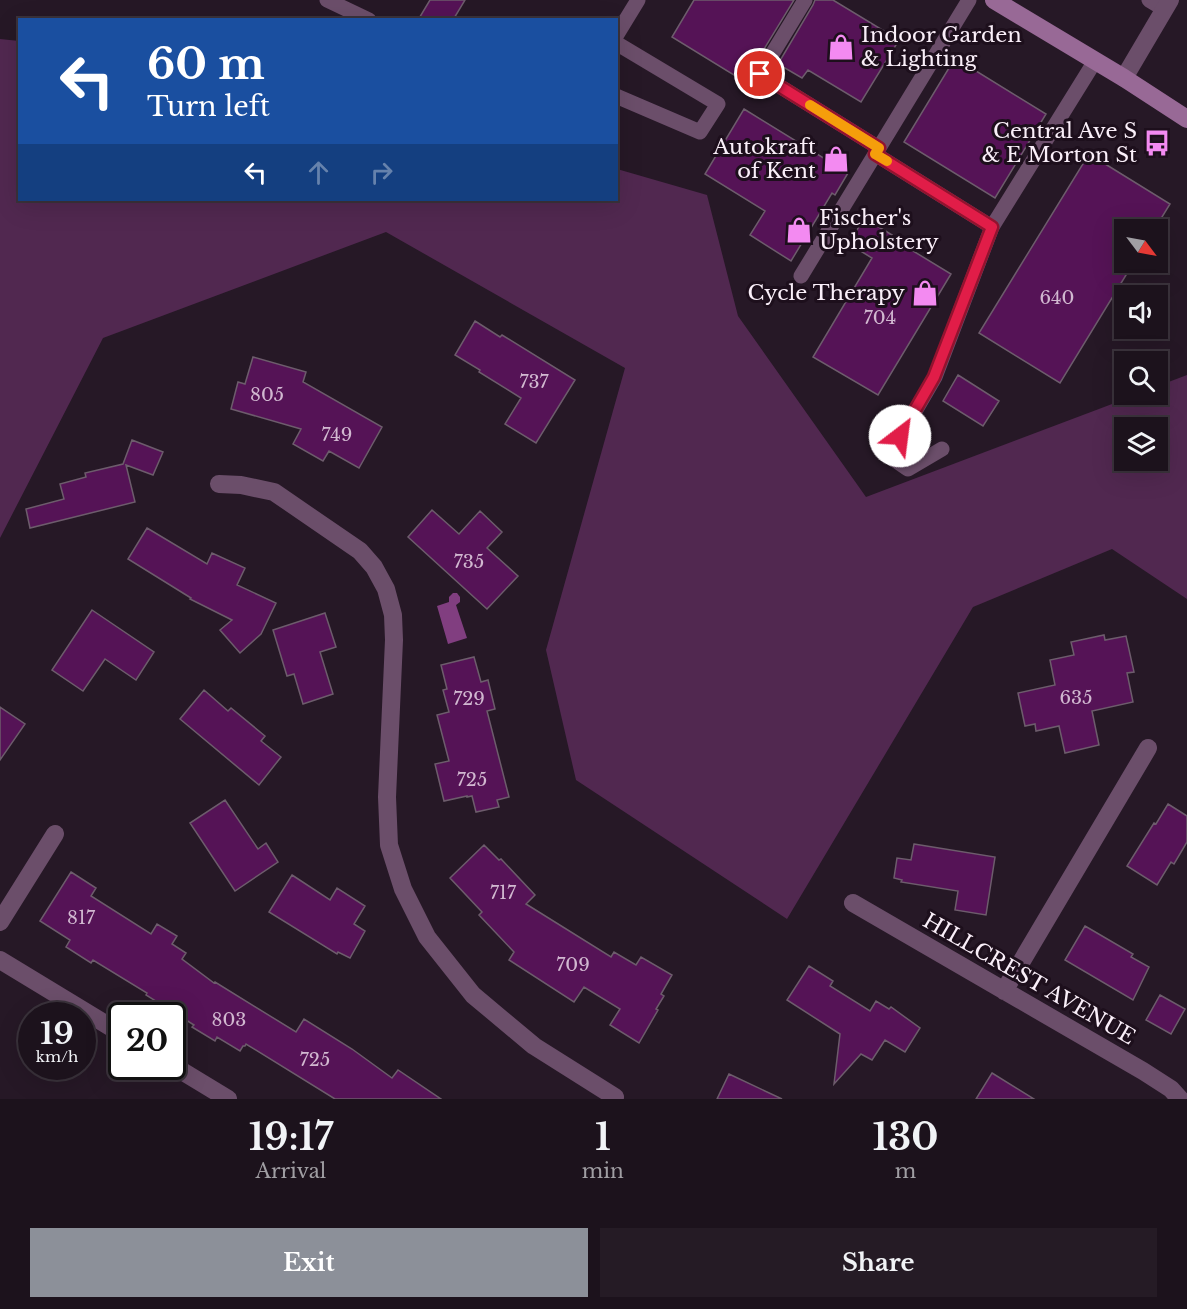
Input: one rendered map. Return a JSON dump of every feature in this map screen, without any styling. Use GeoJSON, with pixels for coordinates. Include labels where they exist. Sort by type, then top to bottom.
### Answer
{"type":"FeatureCollection","features":[{"type":"Feature","properties":{"kind":"main road"},"geometry":{"type":"LineString","coordinates":[[994,0],[1124,78],[1187,119]]}},
{"type":"Feature","properties":{"kind":"street"},"geometry":{"type":"LineString","coordinates":[[1124,78],[1161,3]]}},
{"type":"Feature","properties":{"kind":"street"},"geometry":{"type":"LineString","coordinates":[[219,484],[241,485],[274,492],[360,551],[374,567],[386,589],[393,615],[394,640],[387,798],[389,845],[403,889],[427,937],[473,995],[534,1046],[614,1098]]}},
{"type":"Feature","properties":{"kind":"street"},"geometry":{"type":"LineString","coordinates":[[1004,991],[1148,748]]}},
{"type":"Feature","properties":{"kind":"street"},"geometry":{"type":"LineString","coordinates":[[0,922],[54,834]]}},
{"type":"Feature","properties":{"kind":"street","name":"HILLCREST AVENUE"},"geometry":{"type":"LineString","coordinates":[[853,903],[1143,1071],[1171,1089],[1180,1099]]}},
{"type":"Feature","properties":{"kind":"street"},"geometry":{"type":"LineString","coordinates":[[0,960],[108,1026]]}},
{"type":"Feature","properties":{"kind":"street"},"geometry":{"type":"LineString","coordinates":[[186,1074],[228,1099]]}},
{"type":"Feature","properties":{"kind":"lane"},"geometry":{"type":"LineString","coordinates":[[327,0],[365,18]]}},
{"type":"Feature","properties":{"kind":"lane"},"geometry":{"type":"LineString","coordinates":[[618,33],[638,0]]}},
{"type":"Feature","properties":{"kind":"lane"},"geometry":{"type":"LineString","coordinates":[[805,0],[760,74],[992,227]]}},
{"type":"Feature","properties":{"kind":"lane"},"geometry":{"type":"LineString","coordinates":[[801,276],[969,0]]}},
{"type":"Feature","properties":{"kind":"lane"},"geometry":{"type":"LineString","coordinates":[[618,44],[718,104],[700,132],[618,97]]}},
{"type":"Feature","properties":{"kind":"lane"},"geometry":{"type":"LineString","coordinates":[[942,450],[908,469],[889,456],[934,377],[992,227],[1095,61]]}},
{"type":"Feature","properties":{"kind":"shaded area"},"geometry":{"type":"Polygon","coordinates":[[[0,39],[18,41],[18,201],[618,201],[618,169],[707,195],[738,316],[866,497],[1114,403],[1168,405],[1168,382],[1187,375],[1187,599],[1112,549],[973,607],[787,919],[576,780],[546,650],[625,368],[386,232],[103,338],[0,538],[0,39]]]}},
{"type":"Feature","properties":{"kind":"shaded area"},"geometry":{"type":"Polygon","coordinates":[[[457,593],[460,597],[460,602],[456,605],[467,638],[448,644],[437,606],[449,602],[449,597],[457,593]]]}},
{"type":"Feature","properties":{"kind":"building"},"geometry":{"type":"Polygon","coordinates":[[[430,0],[465,0],[454,18],[419,18],[430,0]]]}},
{"type":"Feature","properties":{"kind":"building"},"geometry":{"type":"Polygon","coordinates":[[[694,0],[794,0],[761,54],[758,52],[742,80],[672,37],[694,0]]]}},
{"type":"Feature","properties":{"kind":"building","name":"Indoor Garden & Lighting"},"geometry":{"type":"Polygon","coordinates":[[[815,0],[833,0],[899,40],[861,102],[808,70],[802,78],[778,64],[815,0]]]}},
{"type":"Feature","properties":{"kind":"building"},"geometry":{"type":"Polygon","coordinates":[[[955,58],[1046,114],[995,198],[904,142],[955,58]]]}},
{"type":"Feature","properties":{"kind":"building"},"geometry":{"type":"Polygon","coordinates":[[[744,109],[848,173],[835,195],[832,193],[791,261],[750,235],[765,211],[705,174],[744,109]]]}},
{"type":"Feature","properties":{"kind":"building"},"geometry":{"type":"Polygon","coordinates":[[[1089,154],[1170,204],[1161,219],[1114,219],[1114,273],[1127,273],[1120,285],[1114,285],[1114,295],[1060,383],[979,333],[1089,154]]]}},
{"type":"Feature","properties":{"kind":"building"},"geometry":{"type":"Polygon","coordinates":[[[864,218],[892,235],[890,237],[951,274],[878,395],[813,357],[872,258],[849,244],[864,218]]]}},
{"type":"Feature","properties":{"kind":"building"},"geometry":{"type":"Polygon","coordinates":[[[475,321],[575,380],[536,443],[505,424],[521,398],[455,355],[475,321]]]}},
{"type":"Feature","properties":{"kind":"building"},"geometry":{"type":"Polygon","coordinates":[[[253,357],[306,372],[303,382],[382,427],[359,468],[329,451],[323,461],[293,444],[301,429],[231,409],[238,382],[245,384],[253,357]]]}},
{"type":"Feature","properties":{"kind":"building"},"geometry":{"type":"Polygon","coordinates":[[[958,375],[999,401],[983,426],[943,401],[958,375]]]}},
{"type":"Feature","properties":{"kind":"building"},"geometry":{"type":"Polygon","coordinates":[[[132,440],[163,452],[153,475],[126,465],[135,502],[30,528],[26,509],[64,499],[60,484],[86,477],[85,473],[123,464],[132,440]]]}},
{"type":"Feature","properties":{"kind":"building"},"geometry":{"type":"Polygon","coordinates":[[[432,510],[459,534],[480,511],[502,532],[487,548],[518,576],[487,609],[408,537],[432,510]]]}},
{"type":"Feature","properties":{"kind":"building"},"geometry":{"type":"Polygon","coordinates":[[[147,528],[207,564],[212,553],[245,568],[237,585],[276,603],[261,634],[240,653],[220,630],[232,620],[190,599],[128,559],[147,528]]]}},
{"type":"Feature","properties":{"kind":"building"},"geometry":{"type":"Polygon","coordinates":[[[92,610],[154,652],[136,680],[105,659],[83,691],[52,670],[92,610]]]}},
{"type":"Feature","properties":{"kind":"building"},"geometry":{"type":"Polygon","coordinates":[[[325,613],[336,647],[320,652],[333,694],[303,704],[294,674],[287,676],[273,630],[325,613]]]}},
{"type":"Feature","properties":{"kind":"building"},"geometry":{"type":"Polygon","coordinates":[[[1104,635],[1105,640],[1126,636],[1134,672],[1127,673],[1133,702],[1092,711],[1099,745],[1065,753],[1059,726],[1036,731],[1035,724],[1025,726],[1018,693],[1055,685],[1050,660],[1074,655],[1071,642],[1104,635]]]}},
{"type":"Feature","properties":{"kind":"building"},"geometry":{"type":"Polygon","coordinates":[[[474,657],[481,682],[488,680],[495,709],[487,711],[509,797],[497,800],[499,807],[476,812],[472,796],[444,801],[435,764],[449,761],[437,715],[449,712],[443,690],[447,689],[441,665],[474,657]]]}},
{"type":"Feature","properties":{"kind":"building"},"geometry":{"type":"Polygon","coordinates":[[[204,690],[228,711],[231,708],[265,736],[261,741],[281,757],[259,785],[180,719],[204,690]]]}},
{"type":"Feature","properties":{"kind":"building"},"geometry":{"type":"Polygon","coordinates":[[[0,707],[25,724],[0,760],[0,707]]]}},
{"type":"Feature","properties":{"kind":"building"},"geometry":{"type":"Polygon","coordinates":[[[225,800],[258,849],[266,843],[278,862],[235,891],[190,823],[225,800]]]}},
{"type":"Feature","properties":{"kind":"building"},"geometry":{"type":"Polygon","coordinates":[[[1168,804],[1187,816],[1187,842],[1174,864],[1171,862],[1157,885],[1127,866],[1168,804]]]}},
{"type":"Feature","properties":{"kind":"building"},"geometry":{"type":"Polygon","coordinates":[[[914,844],[995,857],[986,915],[955,910],[958,891],[901,882],[902,880],[894,878],[897,858],[911,860],[914,844]]]}},
{"type":"Feature","properties":{"kind":"building"},"geometry":{"type":"Polygon","coordinates":[[[484,845],[499,860],[501,859],[535,895],[526,904],[611,957],[614,952],[636,965],[641,957],[672,975],[661,994],[664,996],[656,1009],[658,1010],[639,1043],[610,1025],[620,1009],[584,987],[574,1002],[509,960],[514,952],[479,915],[482,912],[450,878],[484,845]]]}},
{"type":"Feature","properties":{"kind":"building"},"geometry":{"type":"Polygon","coordinates":[[[71,872],[96,888],[91,896],[151,934],[157,924],[177,936],[172,944],[186,953],[182,959],[214,983],[296,1032],[304,1019],[352,1049],[392,1078],[398,1070],[441,1099],[335,1099],[246,1044],[240,1051],[217,1037],[215,1041],[192,1027],[194,1025],[186,1020],[186,1002],[157,1002],[146,995],[147,993],[93,960],[91,963],[66,947],[70,940],[40,921],[71,872]]]}},
{"type":"Feature","properties":{"kind":"building"},"geometry":{"type":"Polygon","coordinates":[[[292,875],[330,900],[337,888],[365,906],[354,924],[365,931],[350,958],[338,952],[337,954],[269,912],[292,875]]]}},
{"type":"Feature","properties":{"kind":"building"},"geometry":{"type":"Polygon","coordinates":[[[1085,926],[1133,954],[1131,957],[1149,967],[1133,1000],[1065,960],[1085,926]]]}},
{"type":"Feature","properties":{"kind":"building"},"geometry":{"type":"Polygon","coordinates":[[[809,966],[833,981],[830,986],[870,1011],[876,1001],[889,1009],[891,1007],[920,1028],[905,1052],[885,1040],[872,1060],[861,1054],[834,1084],[840,1034],[787,1000],[809,966]]]}},
{"type":"Feature","properties":{"kind":"building"},"geometry":{"type":"Polygon","coordinates":[[[1160,995],[1185,1009],[1171,1034],[1146,1020],[1160,995]]]}},
{"type":"Feature","properties":{"kind":"building"},"geometry":{"type":"Polygon","coordinates":[[[992,1073],[1034,1099],[976,1099],[992,1073]]]}},
{"type":"Feature","properties":{"kind":"building"},"geometry":{"type":"Polygon","coordinates":[[[729,1074],[782,1099],[717,1099],[729,1074]]]}},
{"type":"Feature","properties":{"kind":"slow traffic"},"geometry":{"type":"LineString","coordinates":[[810,105],[879,148],[875,154],[887,161]]}},
{"type":"Feature","properties":{"kind":"place","name":"Indoor Garden & Lighting"},"geometry":{"type":"Point","coordinates":[841,47]}},
{"type":"Feature","properties":{"kind":"place","name":"Central Ave S & E Morton St"},"geometry":{"type":"Point","coordinates":[1157,143]}},
{"type":"Feature","properties":{"kind":"place","name":"Autokraft of Kent"},"geometry":{"type":"Point","coordinates":[836,159]}},
{"type":"Feature","properties":{"kind":"place","name":"Fischer's Upholstery"},"geometry":{"type":"Point","coordinates":[799,230]}},
{"type":"Feature","properties":{"kind":"place","name":"Cycle Therapy"},"geometry":{"type":"Point","coordinates":[925,293]}},
{"type":"Feature","properties":{"kind":"route"},"geometry":{"type":"LineString","coordinates":[[760,74],[879,148],[875,154],[992,227],[934,377],[900,436]]}}]}
